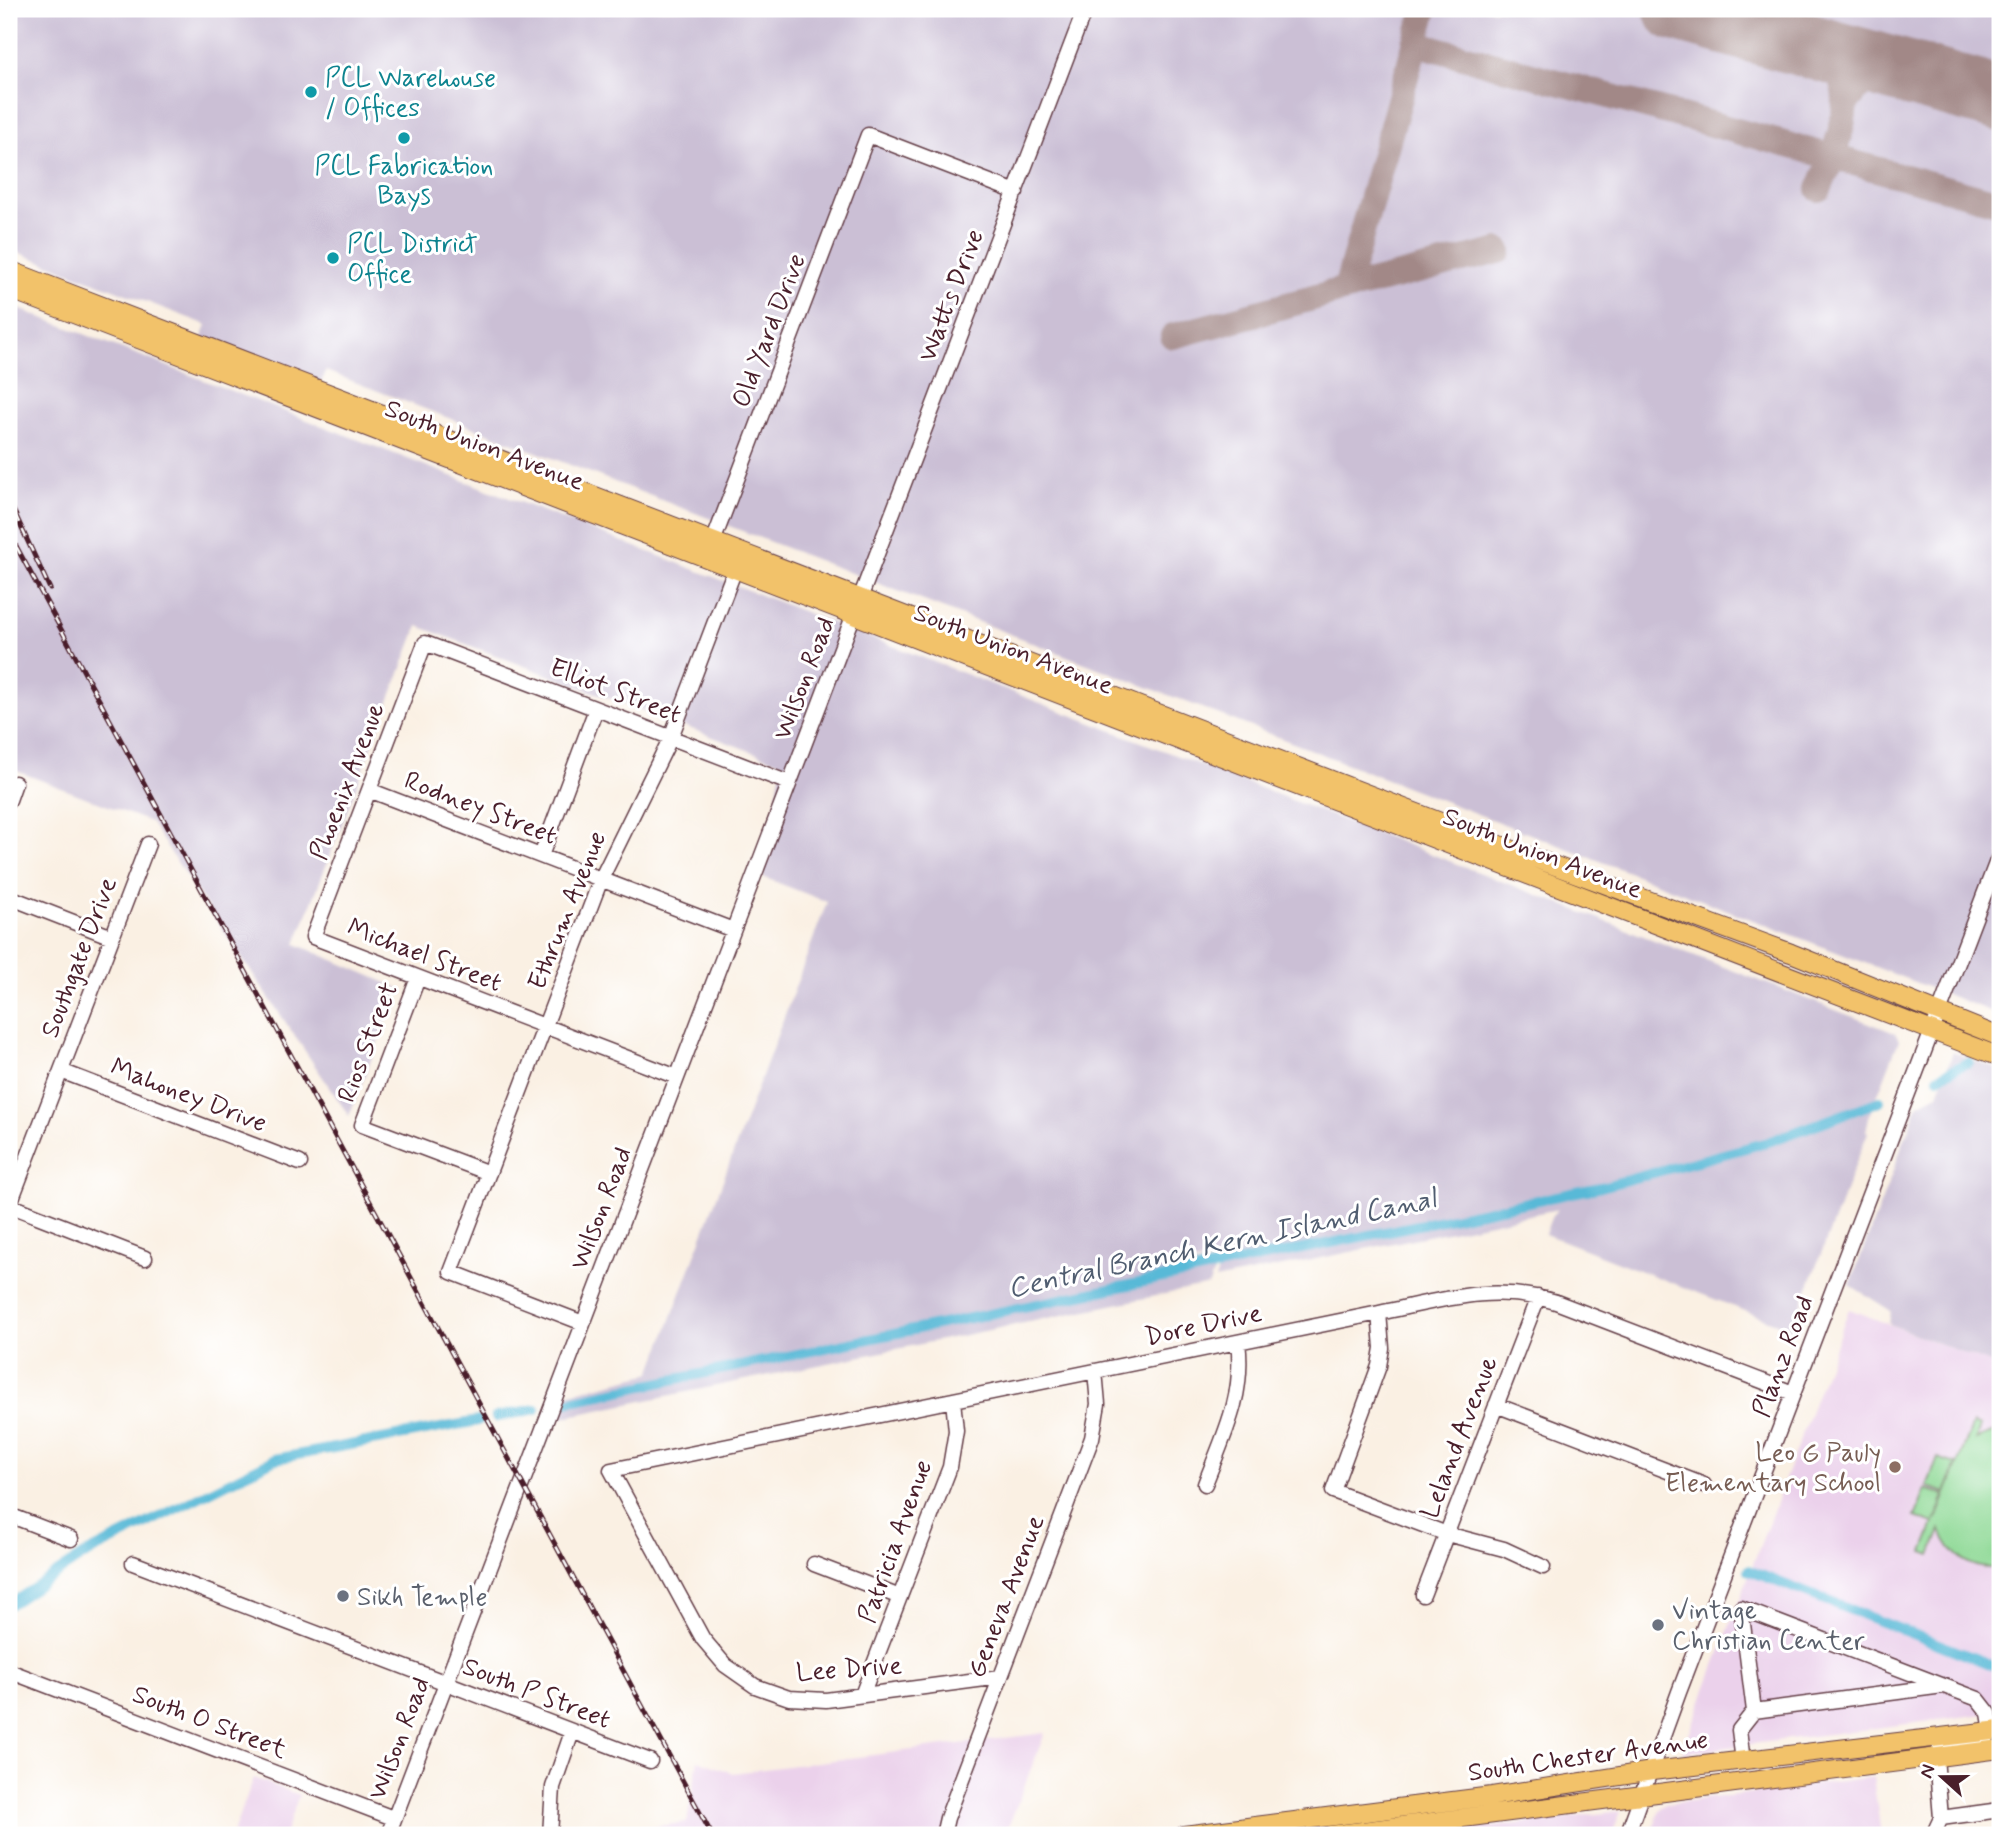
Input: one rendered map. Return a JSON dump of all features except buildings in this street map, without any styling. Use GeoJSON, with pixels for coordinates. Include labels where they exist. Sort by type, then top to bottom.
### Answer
{"type":"FeatureCollection","features":[{"type":"Feature","properties":{"kind":"main road","name":"South Union Avenue"},"geometry":{"type":"LineString","coordinates":[[9,270],[337,397],[441,448],[510,473],[517,474],[526,470],[712,542],[857,607],[1133,713],[1399,806],[1526,855],[1659,915],[2000,1057]]}},
{"type":"Feature","properties":{"kind":"main road"},"geometry":{"type":"LineString","coordinates":[[9,279],[31,288],[38,282]]}},
{"type":"Feature","properties":{"kind":"main road","name":"South Union Avenue"},"geometry":{"type":"LineString","coordinates":[[9,289],[267,389],[350,419],[429,442],[735,569],[857,607]]}},
{"type":"Feature","properties":{"kind":"main road"},"geometry":{"type":"LineString","coordinates":[[50,305],[73,304],[125,323],[148,324]]}},
{"type":"Feature","properties":{"kind":"main road"},"geometry":{"type":"LineString","coordinates":[[159,347],[162,342],[168,342],[227,365],[250,363]]}},
{"type":"Feature","properties":{"kind":"main road"},"geometry":{"type":"LineString","coordinates":[[267,389],[279,385],[306,394],[337,397]]}},
{"type":"Feature","properties":{"kind":"main road","name":"South Union Avenue"},"geometry":{"type":"LineString","coordinates":[[1133,713],[1311,791],[1427,835],[1659,915],[1791,953],[2000,1037]]}},
{"type":"Feature","properties":{"kind":"main road"},"geometry":{"type":"LineString","coordinates":[[1311,791],[1322,785],[1387,811],[1399,806]]}},
{"type":"Feature","properties":{"kind":"main road"},"geometry":{"type":"LineString","coordinates":[[1427,835],[1452,836],[1510,856],[1526,855]]}},
{"type":"Feature","properties":{"kind":"main road","name":"South Chester Avenue"},"geometry":{"type":"LineString","coordinates":[[1184,1835],[1492,1796],[1651,1770],[1996,1731]]}},
{"type":"Feature","properties":{"kind":"main road","name":"South Chester Avenue"},"geometry":{"type":"LineString","coordinates":[[1331,1835],[2000,1749]]}},
{"type":"Feature","properties":{"kind":"street","name":"Watts Drive"},"geometry":{"type":"LineString","coordinates":[[857,607],[1085,9]]}},
{"type":"Feature","properties":{"kind":"street","name":"Old Yard Drive"},"geometry":{"type":"LineString","coordinates":[[712,542],[869,135],[1016,192]]}},
{"type":"Feature","properties":{"kind":"street","name":"Ethrum Avenue"},"geometry":{"type":"LineString","coordinates":[[583,1323],[451,1272],[601,879],[671,737],[735,569]]}},
{"type":"Feature","properties":{"kind":"street","name":"Wilson Road"},"geometry":{"type":"LineString","coordinates":[[387,1835],[857,607]]}},
{"type":"Feature","properties":{"kind":"street","name":"Elliot Street"},"geometry":{"type":"LineString","coordinates":[[425,643],[789,783]]}},
{"type":"Feature","properties":{"kind":"street","name":"Phoenix Avenue"},"geometry":{"type":"LineString","coordinates":[[313,937],[425,643]]}},
{"type":"Feature","properties":{"kind":"street"},"geometry":{"type":"LineString","coordinates":[[541,856],[596,709]]}},
{"type":"Feature","properties":{"kind":"street"},"geometry":{"type":"LineString","coordinates":[[9,800],[15,783]]}},
{"type":"Feature","properties":{"kind":"street","name":"Rodney Street"},"geometry":{"type":"LineString","coordinates":[[369,790],[733,930]]}},
{"type":"Feature","properties":{"kind":"street","name":"Southgate Drive"},"geometry":{"type":"LineString","coordinates":[[9,1206],[148,844]]}},
{"type":"Feature","properties":{"kind":"street","name":"Planz Road"},"geometry":{"type":"LineString","coordinates":[[1627,1835],[1679,1692],[2000,853]]}},
{"type":"Feature","properties":{"kind":"street"},"geometry":{"type":"LineString","coordinates":[[9,897],[112,937]]}},
{"type":"Feature","properties":{"kind":"street","name":"Michael Street"},"geometry":{"type":"LineString","coordinates":[[313,937],[677,1077]]}},
{"type":"Feature","properties":{"kind":"street","name":"Rios Street"},"geometry":{"type":"LineString","coordinates":[[418,978],[362,1125],[489,1173]]}},
{"type":"Feature","properties":{"kind":"street","name":"Mahoney Drive"},"geometry":{"type":"LineString","coordinates":[[61,1071],[300,1163]]}},
{"type":"Feature","properties":{"kind":"street"},"geometry":{"type":"LineString","coordinates":[[9,1206],[145,1258]]}},
{"type":"Feature","properties":{"kind":"street","name":"Dore Drive"},"geometry":{"type":"LineString","coordinates":[[611,1470],[1477,1293],[1515,1293],[1538,1297],[1793,1393]]}},
{"type":"Feature","properties":{"kind":"street","name":"Leland Avenue"},"geometry":{"type":"LineString","coordinates":[[1423,1595],[1538,1297]]}},
{"type":"Feature","properties":{"kind":"street"},"geometry":{"type":"LineString","coordinates":[[1379,1313],[1382,1330],[1379,1366],[1333,1491],[1447,1534],[1504,1549],[1543,1567]]}},
{"type":"Feature","properties":{"kind":"street"},"geometry":{"type":"LineString","coordinates":[[1205,1484],[1237,1398],[1240,1361],[1238,1342]]}},
{"type":"Feature","properties":{"kind":"street","name":"Geneva Avenue"},"geometry":{"type":"LineString","coordinates":[[943,1835],[947,1818],[1092,1438],[1098,1404],[1096,1371]]}},
{"type":"Feature","properties":{"kind":"street","name":"Patricia Avenue"},"geometry":{"type":"LineString","coordinates":[[862,1695],[950,1467],[956,1431],[953,1400]]}},
{"type":"Feature","properties":{"kind":"street"},"geometry":{"type":"LineString","coordinates":[[1496,1405],[1704,1485]]}},
{"type":"Feature","properties":{"kind":"street","name":"Lee Drive"},"geometry":{"type":"LineString","coordinates":[[611,1470],[703,1639],[725,1665],[755,1686],[789,1698],[826,1700],[1000,1677]]}},
{"type":"Feature","properties":{"kind":"street"},"geometry":{"type":"LineString","coordinates":[[9,1515],[71,1539]]}},
{"type":"Feature","properties":{"kind":"street","name":"South P Street"},"geometry":{"type":"LineString","coordinates":[[133,1563],[650,1761]]}},
{"type":"Feature","properties":{"kind":"street"},"geometry":{"type":"LineString","coordinates":[[814,1564],[900,1597]]}},
{"type":"Feature","properties":{"kind":"street"},"geometry":{"type":"LineString","coordinates":[[1743,1761],[1739,1730],[1754,1710],[1741,1608],[1978,1699],[1989,1713],[1996,1731],[1985,1740],[1942,1749],[1936,1757],[1941,1818],[1933,1835]]}},
{"type":"Feature","properties":{"kind":"street","name":"South O Street"},"geometry":{"type":"LineString","coordinates":[[9,1671],[393,1818]]}},
{"type":"Feature","properties":{"kind":"street"},"geometry":{"type":"LineString","coordinates":[[1754,1710],[1945,1686]]}},
{"type":"Feature","properties":{"kind":"street"},"geometry":{"type":"LineString","coordinates":[[550,1835],[553,1787],[572,1732]]}},
{"type":"Feature","properties":{"kind":"street"},"geometry":{"type":"LineString","coordinates":[[1941,1818],[2000,1810]]}},
{"type":"Feature","properties":{"kind":"shaded area"},"geometry":{"type":"Polygon","coordinates":[[[9,9],[2000,9],[2000,1015],[326,371],[318,390],[200,344],[207,325],[9,249],[9,9]]]}},
{"type":"Feature","properties":{"kind":"shaded area"},"geometry":{"type":"Polygon","coordinates":[[[9,305],[1895,1033],[1899,1040],[1869,1117],[1868,1132],[1792,1329],[1545,1234],[1552,1215],[1558,1209],[1215,1280],[1223,1256],[1165,1271],[1218,1261],[1209,1285],[545,1421],[555,1397],[651,1373],[827,902],[763,877],[782,763],[418,626],[296,944],[399,988],[349,1116],[150,822],[9,768],[9,305]]]}},
{"type":"Feature","properties":{"kind":"shaded area"},"geometry":{"type":"Polygon","coordinates":[[[1953,1052],[2000,1070],[2000,1367],[1889,1324],[1891,1311],[1850,1285],[1918,1104],[1938,1094],[1953,1052]]]}},
{"type":"Feature","properties":{"kind":"shaded area","name":"Leo G Pauly Elementary School"},"geometry":{"type":"Polygon","coordinates":[[[1849,1309],[2000,1367],[2000,1712],[1682,1753],[1849,1309]]]}},
{"type":"Feature","properties":{"kind":"shaded area"},"geometry":{"type":"Polygon","coordinates":[[[1045,1733],[1005,1835],[599,1835],[687,1822],[698,1760],[733,1773],[1045,1733]]]}},
{"type":"Feature","properties":{"kind":"shaded area"},"geometry":{"type":"Polygon","coordinates":[[[1873,1777],[1881,1835],[1650,1835],[1661,1808],[1666,1804],[1873,1777]]]}},
{"type":"Feature","properties":{"kind":"shaded area"},"geometry":{"type":"Polygon","coordinates":[[[254,1778],[299,1795],[284,1835],[232,1835],[254,1778]]]}},
{"type":"Feature","properties":{"kind":"shaded area"},"geometry":{"type":"Polygon","coordinates":[[[1621,1811],[1612,1835],[1428,1835],[1621,1811]]]}},
{"type":"Feature","properties":{"kind":"green space"},"geometry":{"type":"Polygon","coordinates":[[[1973,1424],[1980,1427],[1976,1439],[2000,1430],[2000,1567],[1980,1567],[1963,1560],[1950,1547],[1941,1530],[1931,1555],[1923,1552],[1934,1524],[1915,1517],[1926,1489],[1944,1495],[1935,1522],[1973,1424]]]}},
{"type":"Feature","properties":{"kind":"green space"},"geometry":{"type":"Polygon","coordinates":[[[1938,1458],[1956,1464],[1945,1493],[1927,1486],[1938,1458]]]}},
{"type":"Feature","properties":{"kind":"waterway","name":"Central Branch Kern Island Canal"},"geometry":{"type":"LineString","coordinates":[[1938,1077],[1969,1062]]}},
{"type":"Feature","properties":{"kind":"waterway","name":"Central Branch Kern Island Canal"},"geometry":{"type":"LineString","coordinates":[[566,1402],[1601,1187],[1768,1142],[1880,1101]]}},
{"type":"Feature","properties":{"kind":"waterway","name":"Central Branch Kern Island Canal"},"geometry":{"type":"LineString","coordinates":[[496,1417],[536,1409]]}},
{"type":"Feature","properties":{"kind":"waterway","name":"Central Branch Kern Island Canal"},"geometry":{"type":"LineString","coordinates":[[9,1605],[84,1555],[275,1459],[478,1421]]}},
{"type":"Feature","properties":{"kind":"waterway"},"geometry":{"type":"LineString","coordinates":[[1748,1570],[2000,1668]]}},
{"type":"Feature","properties":{"kind":"taxiway"},"geometry":{"type":"LineString","coordinates":[[1346,289],[1425,9]]}},
{"type":"Feature","properties":{"kind":"taxiway"},"geometry":{"type":"LineString","coordinates":[[1415,43],[2000,203]]}},
{"type":"Feature","properties":{"kind":"taxiway"},"geometry":{"type":"LineString","coordinates":[[1819,48],[1841,80],[1845,106],[1839,135],[1819,189]]}},
{"type":"Feature","properties":{"kind":"taxiway"},"geometry":{"type":"LineString","coordinates":[[1846,103],[1865,80],[1893,69]]}},
{"type":"Feature","properties":{"kind":"taxiway"},"geometry":{"type":"LineString","coordinates":[[1173,336],[1499,251]]}},
{"type":"Feature","properties":{"kind":"runway"},"geometry":{"type":"LineString","coordinates":[[1676,9],[2000,99]]}},
{"type":"Feature","properties":{"kind":"railway"},"geometry":{"type":"LineString","coordinates":[[9,501],[50,589]]}},
{"type":"Feature","properties":{"kind":"railway"},"geometry":{"type":"LineString","coordinates":[[9,533],[712,1835]]}},
{"type":"Feature","properties":{"kind":"place","name":"PCL Warehouse / Offices"},"geometry":{"type":"Point","coordinates":[311,92]}},
{"type":"Feature","properties":{"kind":"place","name":"PCL Fabrication Bays"},"geometry":{"type":"Point","coordinates":[404,138]}},
{"type":"Feature","properties":{"kind":"place","name":"PCL District Office"},"geometry":{"type":"Point","coordinates":[333,258]}},
{"type":"Feature","properties":{"kind":"place","name":"Leo G Pauly Elementary School"},"geometry":{"type":"Point","coordinates":[1895,1467]}},
{"type":"Feature","properties":{"kind":"place","name":"Sikh Temple"},"geometry":{"type":"Point","coordinates":[343,1596]}},
{"type":"Feature","properties":{"kind":"place","name":"Vintage Christian Center"},"geometry":{"type":"Point","coordinates":[1658,1625]}}]}
